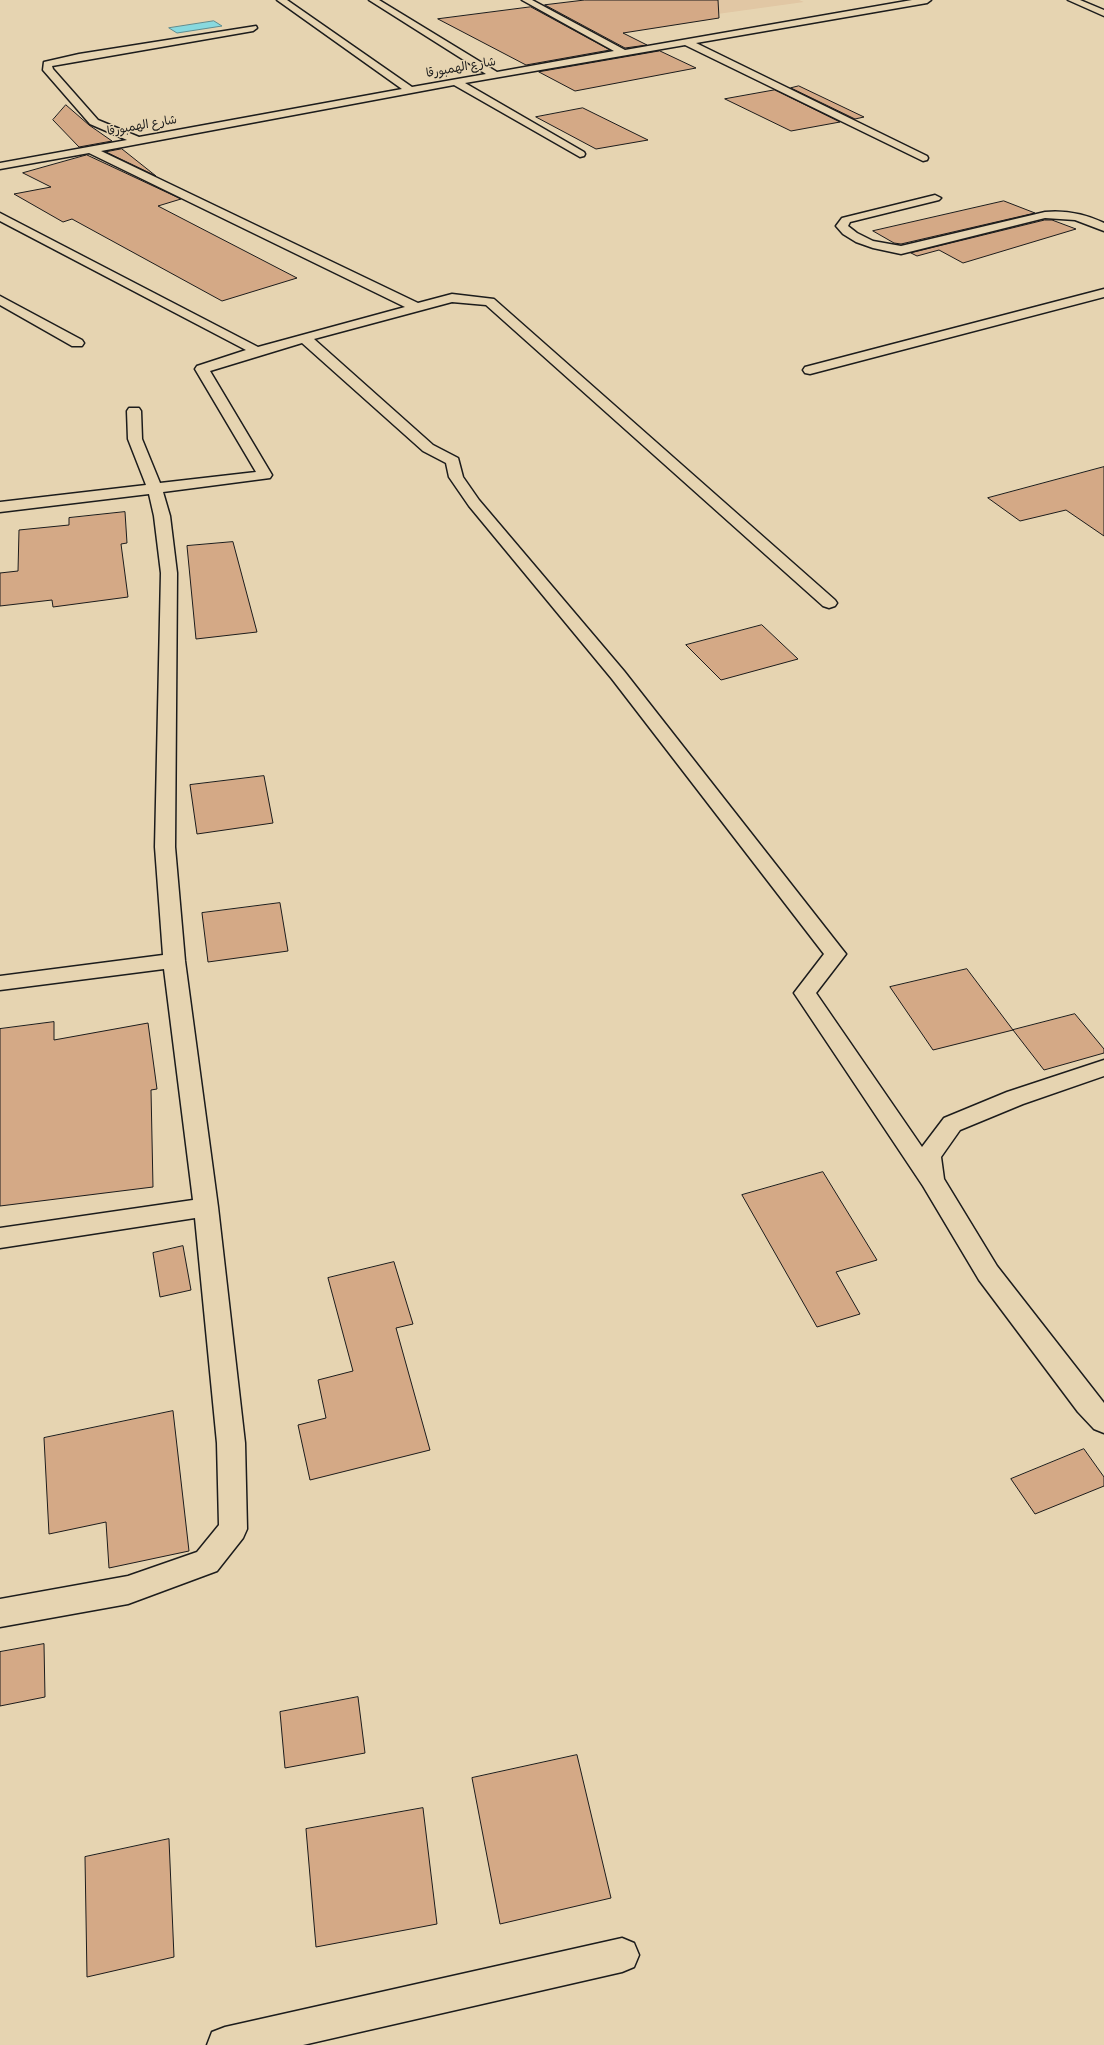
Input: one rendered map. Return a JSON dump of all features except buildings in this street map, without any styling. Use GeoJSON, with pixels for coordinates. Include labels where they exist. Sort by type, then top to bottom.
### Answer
{"type":"FeatureCollection","features":[{"type":"Feature","properties":{"kind":"street"},"geometry":{"type":"LineString","coordinates":[[281,0],[411,91]]}},
{"type":"Feature","properties":{"kind":"street"},"geometry":{"type":"LineString","coordinates":[[373,0],[495,75]]}},
{"type":"Feature","properties":{"kind":"street"},"geometry":{"type":"LineString","coordinates":[[526,0],[624,53]]}},
{"type":"Feature","properties":{"kind":"street","name":"شارع الهمبورقا"},"geometry":{"type":"LineString","coordinates":[[0,166],[495,75],[927,0]]}},
{"type":"Feature","properties":{"kind":"street"},"geometry":{"type":"LineString","coordinates":[[1072,0],[1104,13]]}},
{"type":"Feature","properties":{"kind":"street"},"geometry":{"type":"LineString","coordinates":[[136,140],[107,129],[90,119],[48,70],[47,64],[79,57],[253,28]]}},
{"type":"Feature","properties":{"kind":"street"},"geometry":{"type":"LineString","coordinates":[[687,42],[923,158]]}},
{"type":"Feature","properties":{"kind":"street"},"geometry":{"type":"LineString","coordinates":[[457,83],[580,154]]}},
{"type":"Feature","properties":{"kind":"street"},"geometry":{"type":"LineString","coordinates":[[90,149],[417,308]]}},
{"type":"Feature","properties":{"kind":"street"},"geometry":{"type":"LineString","coordinates":[[935,198],[846,220],[842,226],[862,240],[878,246],[901,250],[913,249],[1045,215],[1060,214],[1080,216],[1104,228]]}},
{"type":"Feature","properties":{"kind":"street"},"geometry":{"type":"LineString","coordinates":[[0,216],[257,351]]}},
{"type":"Feature","properties":{"kind":"street"},"geometry":{"type":"LineString","coordinates":[[810,370],[1104,293]]}},
{"type":"Feature","properties":{"kind":"street"},"geometry":{"type":"LineString","coordinates":[[0,507],[265,474],[202,369],[257,351],[452,298],[490,302],[829,603]]}},
{"type":"Feature","properties":{"kind":"street"},"geometry":{"type":"LineString","coordinates":[[0,300],[77,343]]}},
{"type":"Feature","properties":{"kind":"street"},"geometry":{"type":"LineString","coordinates":[[305,338],[428,448],[453,461],[456,477],[474,503],[618,675],[835,954],[805,993],[932,1180],[988,1273],[1088,1404],[1104,1421]]}},
{"type":"Feature","properties":{"kind":"street"},"geometry":{"type":"LineString","coordinates":[[0,1614],[128,1590],[207,1562],[233,1529],[231,1443],[206,1207],[174,961],[165,847],[168,573],[162,516],[155,488],[135,439],[134,411]]}},
{"type":"Feature","properties":{"kind":"street"},"geometry":{"type":"LineString","coordinates":[[0,983],[174,961]]}},
{"type":"Feature","properties":{"kind":"street"},"geometry":{"type":"LineString","coordinates":[[932,1180],[929,1156],[952,1124],[1016,1098],[1104,1068]]}},
{"type":"Feature","properties":{"kind":"street"},"geometry":{"type":"LineString","coordinates":[[0,1238],[206,1207]]}},
{"type":"Feature","properties":{"kind":"street"},"geometry":{"type":"LineString","coordinates":[[225,2045],[622,1955]]}},
{"type":"Feature","properties":{"kind":"shaded area"},"geometry":{"type":"Polygon","coordinates":[[[664,0],[799,0],[804,2],[703,16],[664,0]]]}},
{"type":"Feature","properties":{"kind":"water"},"geometry":{"type":"Polygon","coordinates":[[[214,21],[222,26],[177,33],[169,28],[214,21]]]}}]}
